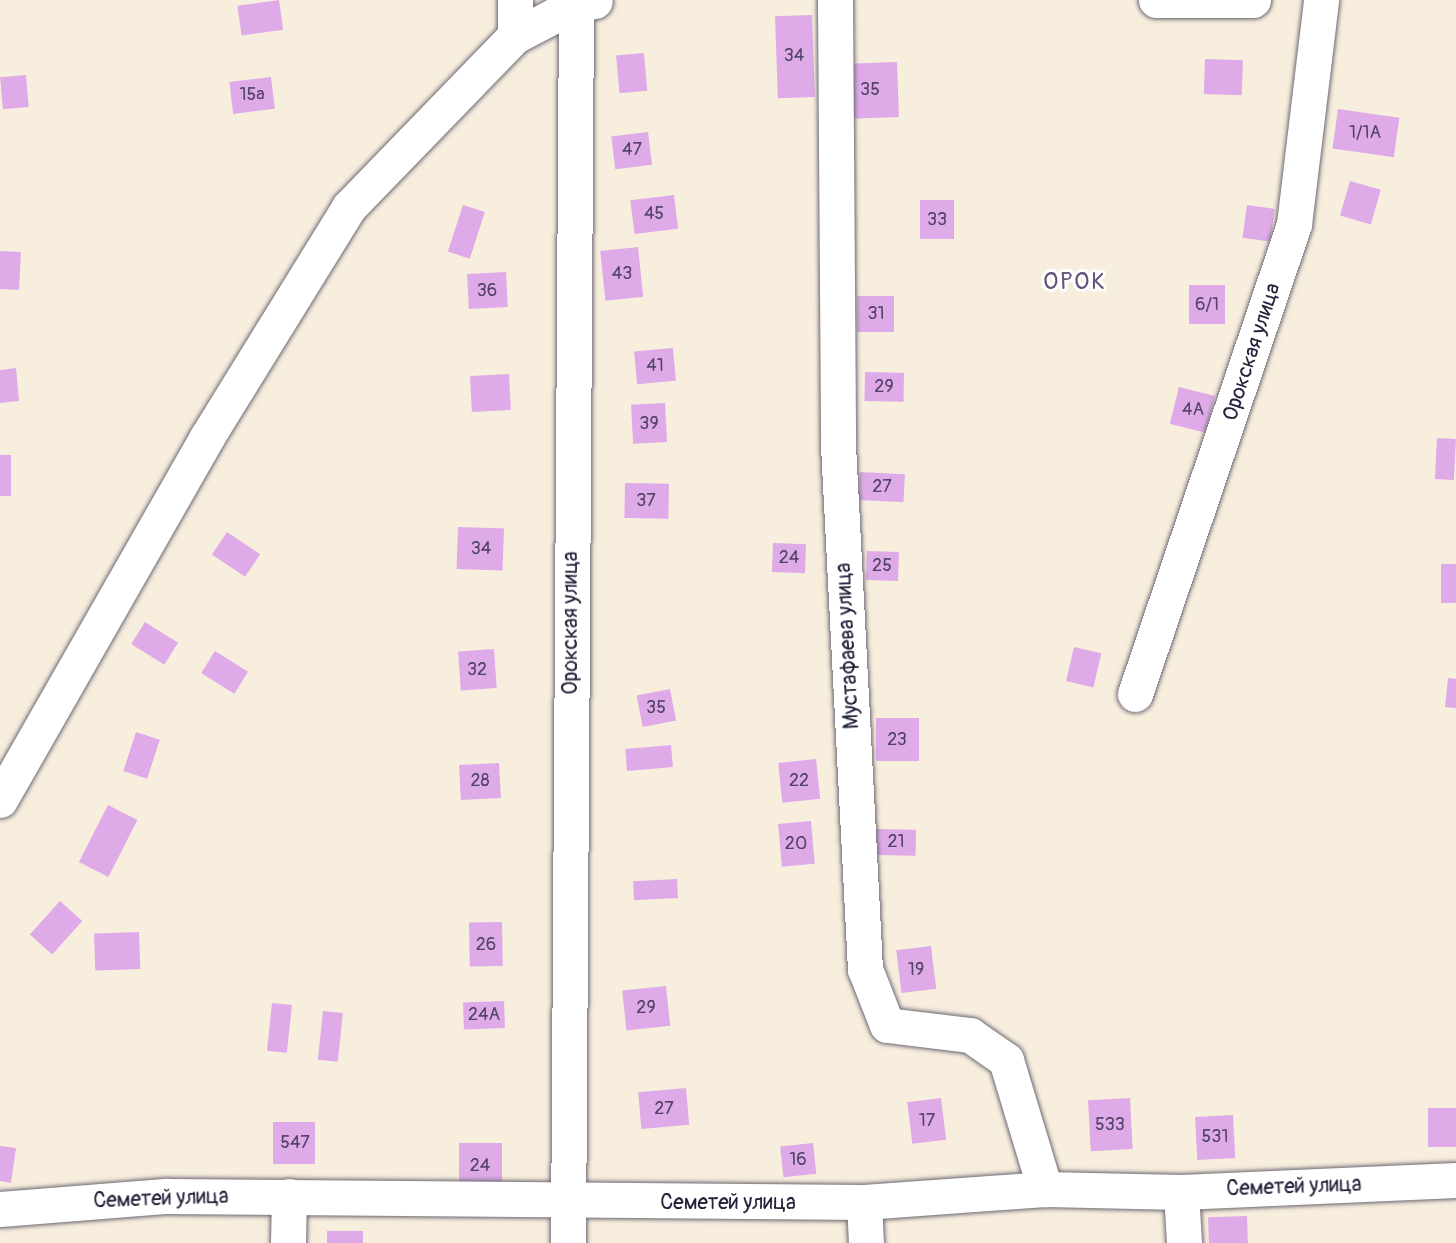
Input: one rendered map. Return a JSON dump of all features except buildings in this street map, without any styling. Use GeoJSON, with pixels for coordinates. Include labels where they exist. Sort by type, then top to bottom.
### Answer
{"type":"FeatureCollection","features":[{"type":"Feature","properties":{"kind":"street"},"geometry":{"type":"LineString","coordinates":[[514,36],[515,0]]}},
{"type":"Feature","properties":{"kind":"street","name":"Мустафаева улица"},"geometry":{"type":"LineString","coordinates":[[835,0],[838,445],[865,969],[887,1026],[970,1035],[1006,1060],[1045,1189]]}},
{"type":"Feature","properties":{"kind":"street"},"geometry":{"type":"LineString","coordinates":[[1156,0],[1253,0]]}},
{"type":"Feature","properties":{"kind":"street","name":"Орокская улица"},"geometry":{"type":"LineString","coordinates":[[1135,694],[1294,224],[1321,0]]}},
{"type":"Feature","properties":{"kind":"street"},"geometry":{"type":"LineString","coordinates":[[0,800],[207,437],[349,207],[514,36],[587,2]]}},
{"type":"Feature","properties":{"kind":"street","name":"Орокская улица"},"geometry":{"type":"LineString","coordinates":[[568,1243],[587,2]]}},
{"type":"Feature","properties":{"kind":"street","name":"Семетей улица"},"geometry":{"type":"LineString","coordinates":[[0,1209],[167,1196],[289,1196],[567,1203],[864,1202],[1045,1189],[1181,1192],[1456,1180]]}},
{"type":"Feature","properties":{"kind":"street"},"geometry":{"type":"LineString","coordinates":[[1181,1192],[1184,1243]]}},
{"type":"Feature","properties":{"kind":"street"},"geometry":{"type":"LineString","coordinates":[[288,1243],[289,1196]]}},
{"type":"Feature","properties":{"kind":"street"},"geometry":{"type":"LineString","coordinates":[[864,1202],[866,1243]]}},
{"type":"Feature","properties":{"kind":"district","name":"ОРОК"},"geometry":{"type":"Point","coordinates":[1075,282]}}]}
